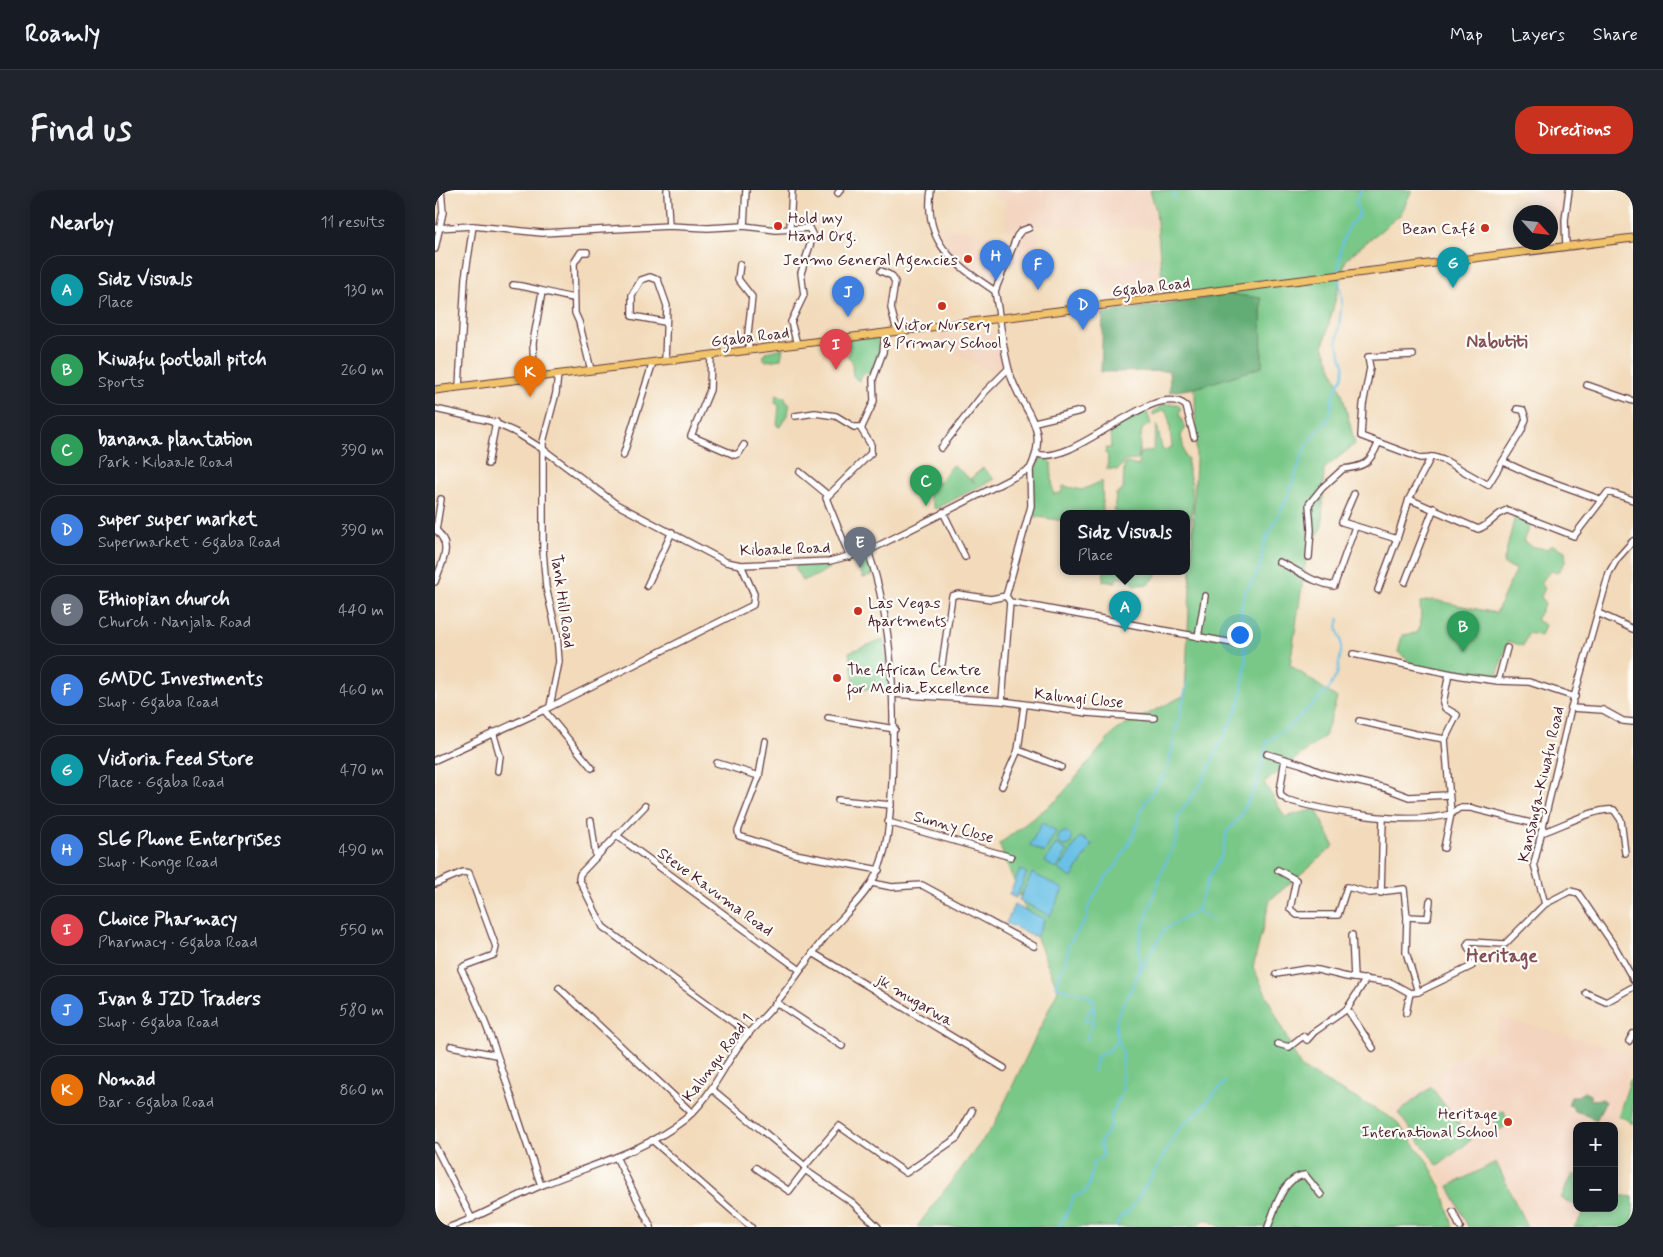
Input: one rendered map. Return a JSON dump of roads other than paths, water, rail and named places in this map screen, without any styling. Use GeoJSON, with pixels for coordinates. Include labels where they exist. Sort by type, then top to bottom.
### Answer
{"type":"FeatureCollection","features":[{"type":"Feature","properties":{"kind":"main road","name":"Ggaba Road"},"geometry":{"type":"LineString","coordinates":[[435,390],[1633,238]]}},
{"type":"Feature","properties":{"kind":"street"},"geometry":{"type":"LineString","coordinates":[[435,249],[438,227],[443,212],[441,190]]}},
{"type":"Feature","properties":{"kind":"street"},"geometry":{"type":"LineString","coordinates":[[667,190],[669,226]]}},
{"type":"Feature","properties":{"kind":"street"},"geometry":{"type":"LineString","coordinates":[[744,226],[747,190]]}},
{"type":"Feature","properties":{"kind":"street"},"geometry":{"type":"LineString","coordinates":[[791,190],[791,228]]}},
{"type":"Feature","properties":{"kind":"street"},"geometry":{"type":"LineString","coordinates":[[931,190],[929,218],[934,233],[959,267],[995,291]]}},
{"type":"Feature","properties":{"kind":"street"},"geometry":{"type":"LineString","coordinates":[[1567,246],[1564,228],[1569,190]]}},
{"type":"Feature","properties":{"kind":"street"},"geometry":{"type":"LineString","coordinates":[[438,227],[473,226],[542,233],[669,226],[708,228],[744,226],[776,230],[809,228],[813,236],[801,272],[804,295],[791,322],[797,344]]}},
{"type":"Feature","properties":{"kind":"street"},"geometry":{"type":"LineString","coordinates":[[459,387],[464,287],[473,226]]}},
{"type":"Feature","properties":{"kind":"street"},"geometry":{"type":"LineString","coordinates":[[1002,701],[1009,602],[1006,596],[1031,506],[1030,469],[1037,454],[1039,441],[1035,422],[1014,387],[995,291],[1017,236],[1021,231],[1029,228]]}},
{"type":"Feature","properties":{"kind":"street"},"geometry":{"type":"LineString","coordinates":[[587,252],[581,252],[574,263],[574,298],[575,313],[591,370]]}},
{"type":"Feature","properties":{"kind":"street"},"geometry":{"type":"LineString","coordinates":[[740,264],[738,280],[752,297],[748,333],[749,350]]}},
{"type":"Feature","properties":{"kind":"street"},"geometry":{"type":"LineString","coordinates":[[881,271],[892,276],[895,282],[891,308],[897,331]]}},
{"type":"Feature","properties":{"kind":"street"},"geometry":{"type":"LineString","coordinates":[[665,322],[632,316],[632,295],[641,280],[655,278],[661,284],[667,306],[665,361]]}},
{"type":"Feature","properties":{"kind":"street"},"geometry":{"type":"LineString","coordinates":[[513,285],[530,286],[542,292],[574,298]]}},
{"type":"Feature","properties":{"kind":"street"},"geometry":{"type":"LineString","coordinates":[[534,377],[533,344],[542,292]]}},
{"type":"Feature","properties":{"kind":"street"},"geometry":{"type":"LineString","coordinates":[[862,430],[874,401],[873,379],[883,352],[885,333]]}},
{"type":"Feature","properties":{"kind":"street"},"geometry":{"type":"LineString","coordinates":[[711,355],[710,390],[691,436],[735,454],[739,453],[744,445]]}},
{"type":"Feature","properties":{"kind":"street"},"geometry":{"type":"LineString","coordinates":[[1413,355],[1368,356],[1369,368],[1363,405],[1361,436],[1378,444],[1420,458],[1431,457],[1454,465],[1487,485],[1490,484],[1521,432],[1526,419],[1524,411],[1517,409]]}},
{"type":"Feature","properties":{"kind":"street"},"geometry":{"type":"LineString","coordinates":[[623,456],[653,362]]}},
{"type":"Feature","properties":{"kind":"street"},"geometry":{"type":"LineString","coordinates":[[941,448],[984,392],[1009,369]]}},
{"type":"Feature","properties":{"kind":"street","name":"Tank Hill Road"},"geometry":{"type":"LineString","coordinates":[[550,706],[559,662],[557,634],[547,588],[543,551],[544,450],[545,433],[556,393],[558,374]]}},
{"type":"Feature","properties":{"kind":"street"},"geometry":{"type":"LineString","coordinates":[[1587,385],[1633,401]]}},
{"type":"Feature","properties":{"kind":"street"},"geometry":{"type":"LineString","coordinates":[[1037,454],[1047,456],[1058,453],[1113,426],[1139,409],[1167,402],[1178,402],[1186,406],[1194,436]]}},
{"type":"Feature","properties":{"kind":"street","name":"Kibaale Road"},"geometry":{"type":"LineString","coordinates":[[435,409],[496,422],[544,450],[615,504],[672,532],[726,562],[741,566],[830,561],[850,557],[867,551],[1030,469]]}},
{"type":"Feature","properties":{"kind":"street"},"geometry":{"type":"LineString","coordinates":[[1035,422],[1081,411]]}},
{"type":"Feature","properties":{"kind":"street"},"geometry":{"type":"LineString","coordinates":[[795,416],[815,413],[836,416],[862,430],[872,448],[871,454],[828,495],[828,504],[850,557]]}},
{"type":"Feature","properties":{"kind":"street"},"geometry":{"type":"LineString","coordinates":[[488,464],[496,422]]}},
{"type":"Feature","properties":{"kind":"street"},"geometry":{"type":"LineString","coordinates":[[1309,557],[1311,530],[1309,504],[1322,488],[1343,469],[1353,469],[1370,460],[1374,456],[1378,444]]}},
{"type":"Feature","properties":{"kind":"street"},"geometry":{"type":"LineString","coordinates":[[1378,590],[1397,539],[1409,499],[1431,457]]}},
{"type":"Feature","properties":{"kind":"street"},"geometry":{"type":"LineString","coordinates":[[1504,462],[1535,476],[1602,500]]}},
{"type":"Feature","properties":{"kind":"street"},"geometry":{"type":"LineString","coordinates":[[800,472],[828,495]]}},
{"type":"Feature","properties":{"kind":"street"},"geometry":{"type":"LineString","coordinates":[[1409,499],[1434,508],[1478,529],[1488,526],[1503,512],[1511,511],[1574,536],[1605,494],[1612,492],[1633,500]]}},
{"type":"Feature","properties":{"kind":"street"},"geometry":{"type":"LineString","coordinates":[[1354,494],[1342,522],[1397,539]]}},
{"type":"Feature","properties":{"kind":"street"},"geometry":{"type":"LineString","coordinates":[[435,582],[447,548],[445,540],[435,529],[441,499]]}},
{"type":"Feature","properties":{"kind":"street"},"geometry":{"type":"LineString","coordinates":[[1405,582],[1434,508]]}},
{"type":"Feature","properties":{"kind":"street"},"geometry":{"type":"LineString","coordinates":[[943,512],[965,556]]}},
{"type":"Feature","properties":{"kind":"street"},"geometry":{"type":"LineString","coordinates":[[1279,562],[1293,568],[1310,580],[1334,586],[1355,527]]}},
{"type":"Feature","properties":{"kind":"street"},"geometry":{"type":"LineString","coordinates":[[647,586],[672,532]]}},
{"type":"Feature","properties":{"kind":"street","name":"Kansanga-Kiwafu Road"},"geometry":{"type":"LineString","coordinates":[[1545,904],[1533,868],[1557,776],[1571,708],[1612,567],[1633,542]]}},
{"type":"Feature","properties":{"kind":"street","name":"Kalungu Road 1"},"geometry":{"type":"LineString","coordinates":[[450,1227],[472,1219],[541,1185],[616,1157],[652,1140],[692,1113],[713,1090],[743,1039],[777,1003],[813,953],[872,882],[879,870],[891,805],[895,729],[885,611],[867,551]]}},
{"type":"Feature","properties":{"kind":"street"},"geometry":{"type":"LineString","coordinates":[[435,760],[544,710],[753,605],[755,598],[741,566]]}},
{"type":"Feature","properties":{"kind":"street"},"geometry":{"type":"LineString","coordinates":[[942,664],[952,596],[958,594],[991,599],[1006,596]]}},
{"type":"Feature","properties":{"kind":"street"},"geometry":{"type":"LineString","coordinates":[[1198,638],[1205,596]]}},
{"type":"Feature","properties":{"kind":"street"},"geometry":{"type":"LineString","coordinates":[[1009,602],[1238,644]]}},
{"type":"Feature","properties":{"kind":"street"},"geometry":{"type":"LineString","coordinates":[[1598,613],[1633,629]]}},
{"type":"Feature","properties":{"kind":"street"},"geometry":{"type":"LineString","coordinates":[[1498,681],[1507,648]]}},
{"type":"Feature","properties":{"kind":"street"},"geometry":{"type":"LineString","coordinates":[[1353,654],[1399,662],[1449,674],[1498,681],[1529,682],[1575,697]]}},
{"type":"Feature","properties":{"kind":"street"},"geometry":{"type":"LineString","coordinates":[[1444,848],[1451,814],[1445,739],[1457,717],[1455,713],[1445,708],[1443,703],[1449,674]]}},
{"type":"Feature","properties":{"kind":"street","name":"Kalungi Close"},"geometry":{"type":"LineString","coordinates":[[892,694],[1002,701],[1024,706],[1154,718]]}},
{"type":"Feature","properties":{"kind":"street"},"geometry":{"type":"LineString","coordinates":[[1002,786],[1018,750],[1024,706]]}},
{"type":"Feature","properties":{"kind":"street"},"geometry":{"type":"LineString","coordinates":[[1571,708],[1603,710],[1623,721],[1633,722]]}},
{"type":"Feature","properties":{"kind":"street"},"geometry":{"type":"LineString","coordinates":[[544,710],[593,768]]}},
{"type":"Feature","properties":{"kind":"street"},"geometry":{"type":"LineString","coordinates":[[829,718],[895,729]]}},
{"type":"Feature","properties":{"kind":"street"},"geometry":{"type":"LineString","coordinates":[[1359,721],[1445,739]]}},
{"type":"Feature","properties":{"kind":"street"},"geometry":{"type":"LineString","coordinates":[[493,732],[499,747],[497,771]]}},
{"type":"Feature","properties":{"kind":"street"},"geometry":{"type":"LineString","coordinates":[[765,741],[759,776],[738,830],[739,836],[795,854],[879,870]]}},
{"type":"Feature","properties":{"kind":"street"},"geometry":{"type":"LineString","coordinates":[[1018,750],[1061,767]]}},
{"type":"Feature","properties":{"kind":"street"},"geometry":{"type":"LineString","coordinates":[[1267,754],[1325,774],[1385,788],[1409,797],[1449,795]]}},
{"type":"Feature","properties":{"kind":"street"},"geometry":{"type":"LineString","coordinates":[[1285,759],[1280,790],[1281,796],[1287,800],[1383,818],[1440,816],[1451,814],[1463,807],[1542,829],[1609,809],[1614,810],[1621,820],[1625,853]]}},
{"type":"Feature","properties":{"kind":"street"},"geometry":{"type":"LineString","coordinates":[[717,763],[759,776]]}},
{"type":"Feature","properties":{"kind":"street"},"geometry":{"type":"LineString","coordinates":[[838,800],[891,805]]}},
{"type":"Feature","properties":{"kind":"street"},"geometry":{"type":"LineString","coordinates":[[645,806],[616,835],[579,878],[603,927],[749,1034]]}},
{"type":"Feature","properties":{"kind":"street"},"geometry":{"type":"LineString","coordinates":[[1381,893],[1383,818]]}},
{"type":"Feature","properties":{"kind":"street"},"geometry":{"type":"LineString","coordinates":[[591,821],[596,857]]}},
{"type":"Feature","properties":{"kind":"street","name":"Sunny Close"},"geometry":{"type":"LineString","coordinates":[[888,822],[1011,857]]}},
{"type":"Feature","properties":{"kind":"street","name":"Steve Kavuma Road"},"geometry":{"type":"LineString","coordinates":[[616,835],[801,970]]}},
{"type":"Feature","properties":{"kind":"street"},"geometry":{"type":"LineString","coordinates":[[1279,870],[1296,880],[1290,909],[1297,915],[1337,915],[1347,887],[1370,893],[1404,889],[1407,917],[1406,952],[1418,992]]}},
{"type":"Feature","properties":{"kind":"street"},"geometry":{"type":"LineString","coordinates":[[435,884],[463,872],[469,873],[496,952],[494,955],[464,966],[461,969],[471,989],[496,1055],[541,1185]]}},
{"type":"Feature","properties":{"kind":"street"},"geometry":{"type":"LineString","coordinates":[[872,882],[893,887],[922,885],[1034,946]]}},
{"type":"Feature","properties":{"kind":"street"},"geometry":{"type":"LineString","coordinates":[[1276,974],[1312,970],[1397,984],[1410,993],[1418,992],[1472,966],[1475,960],[1467,945],[1469,942],[1505,944],[1545,904],[1570,892],[1578,893],[1615,947],[1633,980]]}},
{"type":"Feature","properties":{"kind":"street"},"geometry":{"type":"LineString","coordinates":[[1407,917],[1428,918],[1431,901]]}},
{"type":"Feature","properties":{"kind":"street"},"geometry":{"type":"LineString","coordinates":[[1352,935],[1354,978]]}},
{"type":"Feature","properties":{"kind":"street","name":"jk mugarwa"},"geometry":{"type":"LineString","coordinates":[[813,953],[1004,1068]]}},
{"type":"Feature","properties":{"kind":"street"},"geometry":{"type":"LineString","coordinates":[[1277,1044],[1289,1048],[1303,1036],[1307,1040],[1314,1032],[1347,1009],[1366,979]]}},
{"type":"Feature","properties":{"kind":"street"},"geometry":{"type":"LineString","coordinates":[[1586,993],[1606,1002],[1633,987]]}},
{"type":"Feature","properties":{"kind":"street"},"geometry":{"type":"LineString","coordinates":[[559,988],[692,1113]]}},
{"type":"Feature","properties":{"kind":"street"},"geometry":{"type":"LineString","coordinates":[[1406,1013],[1410,993]]}},
{"type":"Feature","properties":{"kind":"street"},"geometry":{"type":"LineString","coordinates":[[777,1003],[842,1046]]}},
{"type":"Feature","properties":{"kind":"street"},"geometry":{"type":"LineString","coordinates":[[1347,1009],[1373,1048]]}},
{"type":"Feature","properties":{"kind":"street"},"geometry":{"type":"LineString","coordinates":[[1629,1041],[1633,1034]]}},
{"type":"Feature","properties":{"kind":"street"},"geometry":{"type":"LineString","coordinates":[[451,1046],[496,1055]]}},
{"type":"Feature","properties":{"kind":"street"},"geometry":{"type":"LineString","coordinates":[[713,1090],[805,1168],[853,1203],[879,1227]]}},
{"type":"Feature","properties":{"kind":"street"},"geometry":{"type":"LineString","coordinates":[[756,1168],[789,1191],[839,1126],[906,1173],[957,1138],[972,1111]]}},
{"type":"Feature","properties":{"kind":"street"},"geometry":{"type":"LineString","coordinates":[[652,1140],[751,1227]]}},
{"type":"Feature","properties":{"kind":"street"},"geometry":{"type":"LineString","coordinates":[[435,1146],[472,1219]]}},
{"type":"Feature","properties":{"kind":"street"},"geometry":{"type":"LineString","coordinates":[[616,1157],[650,1227]]}},
{"type":"Feature","properties":{"kind":"street"},"geometry":{"type":"LineString","coordinates":[[1268,1227],[1279,1198],[1293,1178],[1305,1175],[1321,1195]]}},
{"type":"Feature","properties":{"kind":"street"},"geometry":{"type":"LineString","coordinates":[[1453,1212],[1459,1227]]}},
{"type":"Feature","properties":{"kind":"water"},"geometry":{"type":"Polygon","coordinates":[[[1042,823],[1056,831],[1044,853],[1030,845],[1042,823]]]}},
{"type":"Feature","properties":{"kind":"water"},"geometry":{"type":"Polygon","coordinates":[[[1065,832],[1070,834],[1072,839],[1070,844],[1065,846],[1060,844],[1058,839],[1060,834],[1065,832]]]}},
{"type":"Feature","properties":{"kind":"water"},"geometry":{"type":"Polygon","coordinates":[[[1080,837],[1092,844],[1072,878],[1059,870],[1080,837]]]}},
{"type":"Feature","properties":{"kind":"water"},"geometry":{"type":"Polygon","coordinates":[[[1056,844],[1067,851],[1057,869],[1045,862],[1056,844]]]}},
{"type":"Feature","properties":{"kind":"water"},"geometry":{"type":"Polygon","coordinates":[[[1020,870],[1027,873],[1016,898],[1009,895],[1020,870]]]}},
{"type":"Feature","properties":{"kind":"water"},"geometry":{"type":"Polygon","coordinates":[[[1032,873],[1063,889],[1050,916],[1019,900],[1032,873]]]}},
{"type":"Feature","properties":{"kind":"water"},"geometry":{"type":"Polygon","coordinates":[[[1014,905],[1045,919],[1036,937],[1006,923],[1014,905]]]}},
{"type":"Feature","properties":{"kind":"waterway"},"geometry":{"type":"LineString","coordinates":[[1172,190],[1175,198]]}},
{"type":"Feature","properties":{"kind":"waterway"},"geometry":{"type":"LineString","coordinates":[[1339,273],[1341,250],[1346,233],[1349,226],[1359,217],[1359,210],[1355,204],[1361,190]]}},
{"type":"Feature","properties":{"kind":"waterway"},"geometry":{"type":"LineString","coordinates":[[1243,635],[1241,610],[1244,594],[1259,570],[1264,544],[1289,494],[1303,453],[1316,431],[1328,421],[1335,391],[1343,376],[1344,365],[1337,343],[1342,301],[1339,277]]}},
{"type":"Feature","properties":{"kind":"waterway"},"geometry":{"type":"LineString","coordinates":[[1138,975],[1165,929],[1197,911],[1209,877],[1221,857],[1227,832],[1240,817],[1256,786],[1267,742],[1290,726],[1329,689],[1337,674],[1341,652],[1341,640],[1337,628],[1339,619]]}},
{"type":"Feature","properties":{"kind":"waterway"},"geometry":{"type":"LineString","coordinates":[[1093,1071],[1097,1057],[1110,1050],[1118,1038],[1116,1030],[1118,1014],[1137,976],[1140,937],[1161,873],[1176,841],[1178,816],[1201,784],[1240,703],[1246,663],[1244,640]]}},
{"type":"Feature","properties":{"kind":"waterway"},"geometry":{"type":"LineString","coordinates":[[1086,1040],[1094,1020],[1094,1001],[1088,996],[1055,985],[1066,961],[1069,944],[1087,918],[1088,907],[1105,878],[1117,865],[1134,834],[1143,806],[1167,771],[1187,683]]}},
{"type":"Feature","properties":{"kind":"waterway"},"geometry":{"type":"LineString","coordinates":[[1197,911],[1213,920]]}},
{"type":"Feature","properties":{"kind":"waterway"},"geometry":{"type":"LineString","coordinates":[[1093,1023],[1085,1019],[1094,1003]]}},
{"type":"Feature","properties":{"kind":"waterway"},"geometry":{"type":"LineString","coordinates":[[1058,1227],[1067,1213],[1074,1196],[1085,1193],[1090,1182],[1093,1163],[1103,1156],[1100,1143],[1111,1126],[1111,1117],[1122,1093],[1123,1053],[1118,1038]]}},
{"type":"Feature","properties":{"kind":"waterway"},"geometry":{"type":"LineString","coordinates":[[1115,1227],[1121,1216],[1129,1212],[1160,1163],[1178,1129],[1196,1114],[1225,1082]]}},
{"type":"Feature","properties":{"kind":"place","name":"Hold my Hand Org."},"geometry":{"type":"Point","coordinates":[778,226]}},
{"type":"Feature","properties":{"kind":"place","name":"Bean Café"},"geometry":{"type":"Point","coordinates":[1485,228]}},
{"type":"Feature","properties":{"kind":"place","name":"Jenmo General Agencies"},"geometry":{"type":"Point","coordinates":[968,259]}},
{"type":"Feature","properties":{"kind":"place","name":"SLG Phone Enterprises"},"geometry":{"type":"Point","coordinates":[996,281]}},
{"type":"Feature","properties":{"kind":"place","name":"Victoria Feed Store"},"geometry":{"type":"Point","coordinates":[1453,288]}},
{"type":"Feature","properties":{"kind":"place","name":"GMDC Investments"},"geometry":{"type":"Point","coordinates":[1038,290]}},
{"type":"Feature","properties":{"kind":"place","name":"Victor Nursery & Primary School"},"geometry":{"type":"Point","coordinates":[942,306]}},
{"type":"Feature","properties":{"kind":"place","name":"Ivan & JZD Traders"},"geometry":{"type":"Point","coordinates":[848,317]}},
{"type":"Feature","properties":{"kind":"place","name":"super super market"},"geometry":{"type":"Point","coordinates":[1083,330]}},
{"type":"Feature","properties":{"kind":"place","name":"Choice Pharmacy"},"geometry":{"type":"Point","coordinates":[836,370]}},
{"type":"Feature","properties":{"kind":"place","name":"Nomad"},"geometry":{"type":"Point","coordinates":[530,397]}},
{"type":"Feature","properties":{"kind":"place","name":"banana plantation"},"geometry":{"type":"Point","coordinates":[926,506]}},
{"type":"Feature","properties":{"kind":"place","name":"Ethiopian church"},"geometry":{"type":"Point","coordinates":[860,568]}},
{"type":"Feature","properties":{"kind":"place","name":"Las Vegas Apartments"},"geometry":{"type":"Point","coordinates":[858,611]}},
{"type":"Feature","properties":{"kind":"place","name":"Sidz Visuals"},"geometry":{"type":"Point","coordinates":[1125,632]}},
{"type":"Feature","properties":{"kind":"place","name":"Kiwafu football pitch"},"geometry":{"type":"Point","coordinates":[1463,652]}},
{"type":"Feature","properties":{"kind":"place","name":"The African Centre for Media Excellence"},"geometry":{"type":"Point","coordinates":[837,678]}},
{"type":"Feature","properties":{"kind":"place","name":"Heritage International School"},"geometry":{"type":"Point","coordinates":[1508,1122]}},
{"type":"Feature","properties":{"kind":"district","name":"Nabutiti"},"geometry":{"type":"Point","coordinates":[1497,341]}},
{"type":"Feature","properties":{"kind":"district","name":"Heritage"},"geometry":{"type":"Point","coordinates":[1502,955]}}]}
